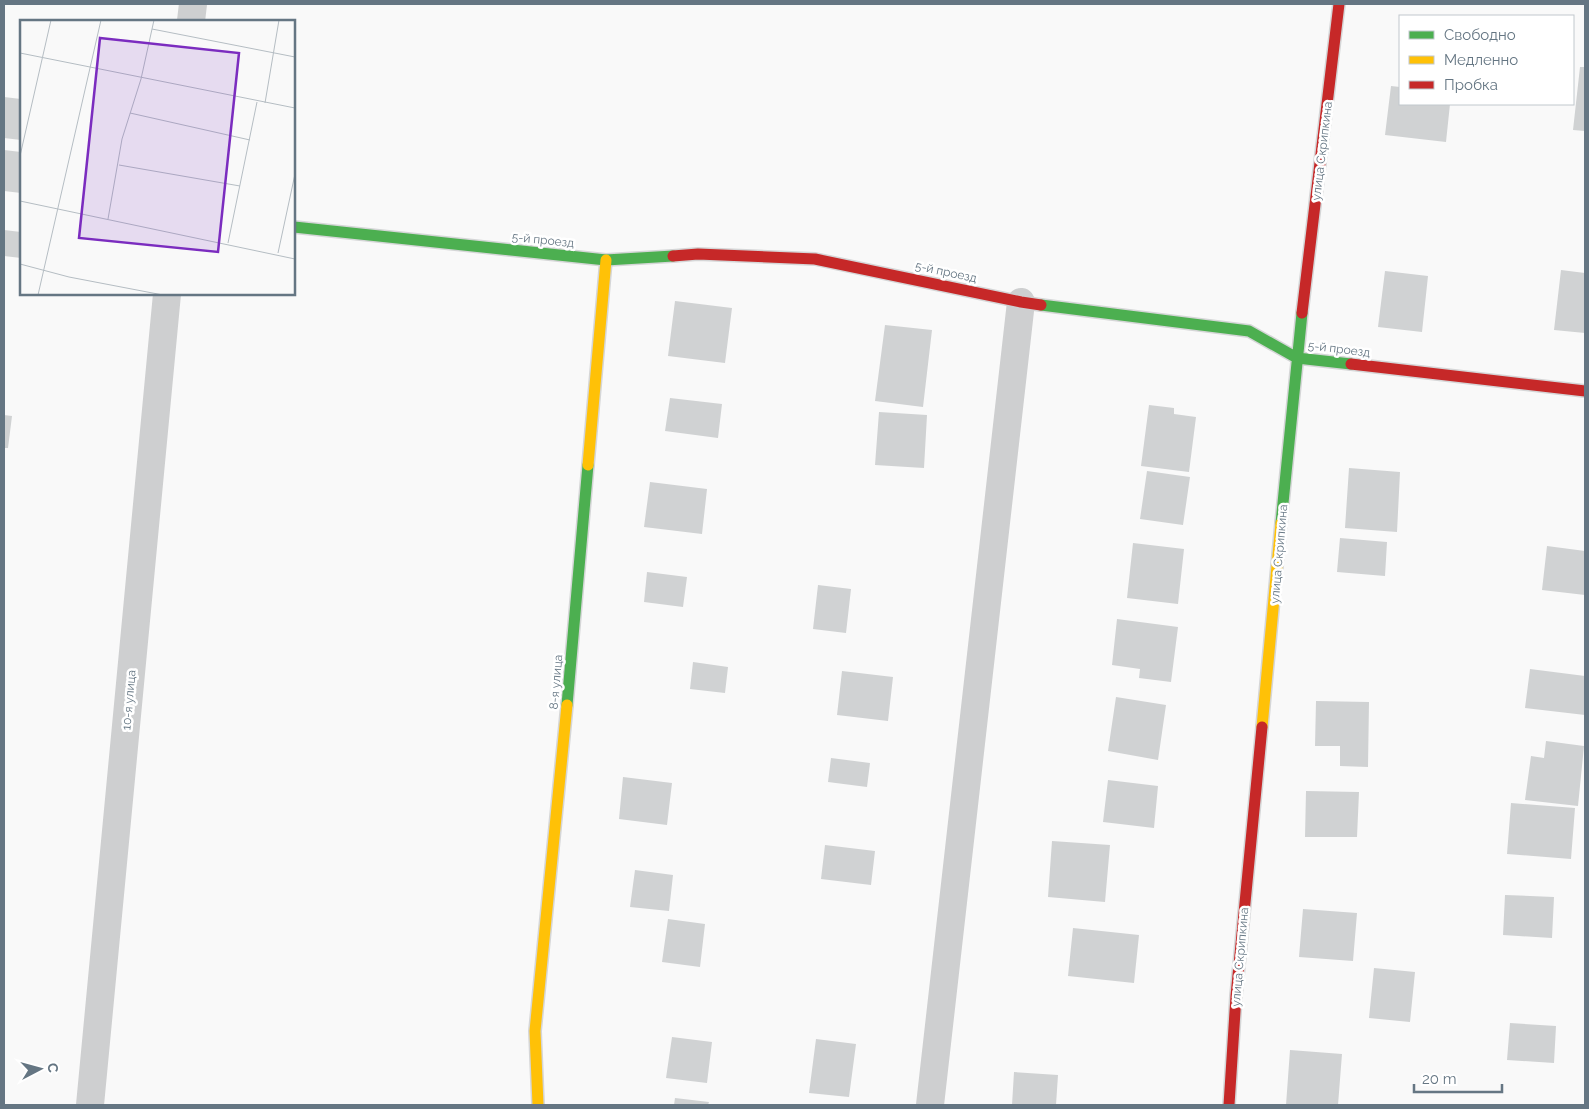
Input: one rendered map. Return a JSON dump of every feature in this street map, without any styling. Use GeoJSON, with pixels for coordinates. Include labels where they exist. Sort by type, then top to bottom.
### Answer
{"type":"FeatureCollection","features":[{"type":"Feature","properties":{"kind":"street"},"geometry":{"type":"LineString","coordinates":[[191,20],[193,4]]}},
{"type":"Feature","properties":{"kind":"street","name":"улица Скрипкина"},"geometry":{"type":"LineString","coordinates":[[1229,1105],[1237,986],[1297,358],[1339,4]]}},
{"type":"Feature","properties":{"kind":"street","name":"5-й проезд"},"geometry":{"type":"LineString","coordinates":[[295,227],[606,260],[698,254],[815,259],[1021,302],[1249,331],[1297,358],[1585,391]]}},
{"type":"Feature","properties":{"kind":"street","name":"8-я улица"},"geometry":{"type":"LineString","coordinates":[[538,1105],[535,1031],[560,788],[606,260]]}},
{"type":"Feature","properties":{"kind":"street","name":"10-я улица"},"geometry":{"type":"LineString","coordinates":[[90,1105],[167,295]]}},
{"type":"Feature","properties":{"kind":"street"},"geometry":{"type":"LineString","coordinates":[[930,1105],[1021,302]]}},
{"type":"Feature","properties":{"kind":"building"},"geometry":{"type":"Polygon","coordinates":[[[1580,67],[1585,67],[1585,131],[1573,130],[1580,67]]]}},
{"type":"Feature","properties":{"kind":"building"},"geometry":{"type":"Polygon","coordinates":[[[1391,86],[1399,87],[1399,105],[1450,105],[1446,142],[1385,135],[1391,86]]]}},
{"type":"Feature","properties":{"kind":"building"},"geometry":{"type":"Polygon","coordinates":[[[4,97],[20,99],[20,140],[4,138],[4,97]]]}},
{"type":"Feature","properties":{"kind":"building"},"geometry":{"type":"Polygon","coordinates":[[[4,150],[20,152],[20,193],[4,191],[4,150]]]}},
{"type":"Feature","properties":{"kind":"building"},"geometry":{"type":"Polygon","coordinates":[[[4,230],[20,232],[20,258],[4,256],[4,230]]]}},
{"type":"Feature","properties":{"kind":"building"},"geometry":{"type":"Polygon","coordinates":[[[1561,270],[1585,273],[1585,333],[1554,330],[1561,270]]]}},
{"type":"Feature","properties":{"kind":"building"},"geometry":{"type":"Polygon","coordinates":[[[1385,271],[1428,276],[1422,332],[1378,327],[1385,271]]]}},
{"type":"Feature","properties":{"kind":"building"},"geometry":{"type":"Polygon","coordinates":[[[675,301],[732,308],[725,363],[668,356],[675,301]]]}},
{"type":"Feature","properties":{"kind":"building"},"geometry":{"type":"Polygon","coordinates":[[[885,325],[932,330],[923,407],[875,401],[885,325]]]}},
{"type":"Feature","properties":{"kind":"building"},"geometry":{"type":"Polygon","coordinates":[[[670,398],[722,404],[718,438],[665,431],[670,398]]]}},
{"type":"Feature","properties":{"kind":"building"},"geometry":{"type":"Polygon","coordinates":[[[1149,405],[1174,408],[1174,414],[1196,417],[1189,472],[1141,466],[1149,405]]]}},
{"type":"Feature","properties":{"kind":"building"},"geometry":{"type":"Polygon","coordinates":[[[879,412],[927,415],[924,468],[875,465],[879,412]]]}},
{"type":"Feature","properties":{"kind":"building"},"geometry":{"type":"Polygon","coordinates":[[[4,415],[12,416],[8,448],[4,448],[4,415]]]}},
{"type":"Feature","properties":{"kind":"building"},"geometry":{"type":"Polygon","coordinates":[[[1349,468],[1400,472],[1397,532],[1345,528],[1349,468]]]}},
{"type":"Feature","properties":{"kind":"building"},"geometry":{"type":"Polygon","coordinates":[[[1147,471],[1190,477],[1183,525],[1140,519],[1147,471]]]}},
{"type":"Feature","properties":{"kind":"building"},"geometry":{"type":"Polygon","coordinates":[[[650,482],[707,489],[702,534],[644,527],[650,482]]]}},
{"type":"Feature","properties":{"kind":"building"},"geometry":{"type":"Polygon","coordinates":[[[1340,538],[1387,542],[1385,576],[1337,572],[1340,538]]]}},
{"type":"Feature","properties":{"kind":"building"},"geometry":{"type":"Polygon","coordinates":[[[1133,543],[1184,549],[1178,604],[1127,598],[1133,543]]]}},
{"type":"Feature","properties":{"kind":"building"},"geometry":{"type":"Polygon","coordinates":[[[1547,546],[1585,551],[1585,595],[1542,590],[1547,546]]]}},
{"type":"Feature","properties":{"kind":"building"},"geometry":{"type":"Polygon","coordinates":[[[647,572],[687,577],[683,607],[644,602],[647,572]]]}},
{"type":"Feature","properties":{"kind":"building"},"geometry":{"type":"Polygon","coordinates":[[[818,585],[851,589],[846,633],[813,629],[818,585]]]}},
{"type":"Feature","properties":{"kind":"building"},"geometry":{"type":"Polygon","coordinates":[[[1117,619],[1178,627],[1171,682],[1139,678],[1140,669],[1112,665],[1117,619]]]}},
{"type":"Feature","properties":{"kind":"building"},"geometry":{"type":"Polygon","coordinates":[[[693,662],[728,667],[725,693],[690,689],[693,662]]]}},
{"type":"Feature","properties":{"kind":"building"},"geometry":{"type":"Polygon","coordinates":[[[1530,669],[1585,676],[1585,715],[1525,708],[1530,669]]]}},
{"type":"Feature","properties":{"kind":"building"},"geometry":{"type":"Polygon","coordinates":[[[842,671],[893,677],[888,721],[837,715],[842,671]]]}},
{"type":"Feature","properties":{"kind":"building"},"geometry":{"type":"Polygon","coordinates":[[[1116,697],[1166,705],[1158,760],[1108,751],[1116,697]]]}},
{"type":"Feature","properties":{"kind":"building"},"geometry":{"type":"Polygon","coordinates":[[[1316,701],[1369,702],[1368,767],[1340,766],[1340,746],[1315,746],[1316,701]]]}},
{"type":"Feature","properties":{"kind":"building"},"geometry":{"type":"Polygon","coordinates":[[[1546,741],[1584,746],[1578,806],[1525,800],[1531,756],[1544,758],[1546,741]]]}},
{"type":"Feature","properties":{"kind":"building"},"geometry":{"type":"Polygon","coordinates":[[[831,758],[870,763],[867,787],[828,782],[831,758]]]}},
{"type":"Feature","properties":{"kind":"building"},"geometry":{"type":"Polygon","coordinates":[[[623,777],[672,783],[667,825],[619,819],[623,777]]]}},
{"type":"Feature","properties":{"kind":"building"},"geometry":{"type":"Polygon","coordinates":[[[1108,780],[1158,786],[1154,828],[1103,822],[1108,780]]]}},
{"type":"Feature","properties":{"kind":"building"},"geometry":{"type":"Polygon","coordinates":[[[1306,791],[1359,792],[1357,837],[1305,837],[1306,791]]]}},
{"type":"Feature","properties":{"kind":"building"},"geometry":{"type":"Polygon","coordinates":[[[1511,803],[1575,808],[1571,859],[1507,854],[1511,803]]]}},
{"type":"Feature","properties":{"kind":"building"},"geometry":{"type":"Polygon","coordinates":[[[1052,841],[1110,845],[1105,902],[1048,897],[1052,841]]]}},
{"type":"Feature","properties":{"kind":"building"},"geometry":{"type":"Polygon","coordinates":[[[825,845],[875,851],[871,885],[821,879],[825,845]]]}},
{"type":"Feature","properties":{"kind":"building"},"geometry":{"type":"Polygon","coordinates":[[[635,870],[673,875],[669,911],[630,907],[635,870]]]}},
{"type":"Feature","properties":{"kind":"building"},"geometry":{"type":"Polygon","coordinates":[[[1505,895],[1554,897],[1552,938],[1503,935],[1505,895]]]}},
{"type":"Feature","properties":{"kind":"building"},"geometry":{"type":"Polygon","coordinates":[[[1303,909],[1357,913],[1353,961],[1299,957],[1303,909]]]}},
{"type":"Feature","properties":{"kind":"building"},"geometry":{"type":"Polygon","coordinates":[[[668,919],[705,924],[700,967],[662,962],[668,919]]]}},
{"type":"Feature","properties":{"kind":"building"},"geometry":{"type":"Polygon","coordinates":[[[1073,928],[1139,935],[1134,983],[1068,976],[1073,928]]]}},
{"type":"Feature","properties":{"kind":"building"},"geometry":{"type":"Polygon","coordinates":[[[1374,968],[1415,972],[1410,1022],[1369,1018],[1374,968]]]}},
{"type":"Feature","properties":{"kind":"building"},"geometry":{"type":"Polygon","coordinates":[[[1510,1023],[1556,1026],[1554,1063],[1507,1060],[1510,1023]]]}},
{"type":"Feature","properties":{"kind":"building"},"geometry":{"type":"Polygon","coordinates":[[[672,1037],[712,1042],[707,1083],[666,1078],[672,1037]]]}},
{"type":"Feature","properties":{"kind":"building"},"geometry":{"type":"Polygon","coordinates":[[[816,1039],[856,1044],[849,1097],[809,1093],[816,1039]]]}},
{"type":"Feature","properties":{"kind":"building"},"geometry":{"type":"Polygon","coordinates":[[[1290,1050],[1342,1054],[1338,1105],[1286,1105],[1290,1050]]]}},
{"type":"Feature","properties":{"kind":"building"},"geometry":{"type":"Polygon","coordinates":[[[1014,1072],[1058,1075],[1056,1105],[1012,1105],[1014,1072]]]}},
{"type":"Feature","properties":{"kind":"building"},"geometry":{"type":"Polygon","coordinates":[[[675,1098],[709,1102],[708,1105],[674,1105],[675,1098]]]}},
{"type":"Feature","properties":{"kind":"traffic: fast"},"geometry":{"type":"LineString","coordinates":[[295,227],[606,260],[673,256]]}},
{"type":"Feature","properties":{"kind":"traffic: fast"},"geometry":{"type":"LineString","coordinates":[[1041,305],[1249,331],[1297,358],[1351,364]]}},
{"type":"Feature","properties":{"kind":"traffic: fast"},"geometry":{"type":"LineString","coordinates":[[1281,523],[1302,313]]}},
{"type":"Feature","properties":{"kind":"traffic: fast"},"geometry":{"type":"LineString","coordinates":[[567,705],[588,465]]}},
{"type":"Feature","properties":{"kind":"traffic: slow"},"geometry":{"type":"LineString","coordinates":[[588,465],[606,260]]}},
{"type":"Feature","properties":{"kind":"traffic: slow"},"geometry":{"type":"LineString","coordinates":[[1262,727],[1281,523]]}},
{"type":"Feature","properties":{"kind":"traffic: slow"},"geometry":{"type":"LineString","coordinates":[[538,1105],[535,1031],[567,705]]}},
{"type":"Feature","properties":{"kind":"traffic: jam"},"geometry":{"type":"LineString","coordinates":[[1302,313],[1339,4]]}},
{"type":"Feature","properties":{"kind":"traffic: jam"},"geometry":{"type":"LineString","coordinates":[[673,256],[698,254],[815,259],[1041,305]]}},
{"type":"Feature","properties":{"kind":"traffic: jam"},"geometry":{"type":"LineString","coordinates":[[1351,364],[1585,391]]}},
{"type":"Feature","properties":{"kind":"traffic: jam"},"geometry":{"type":"LineString","coordinates":[[1229,1105],[1236,996],[1262,727]]}}]}
